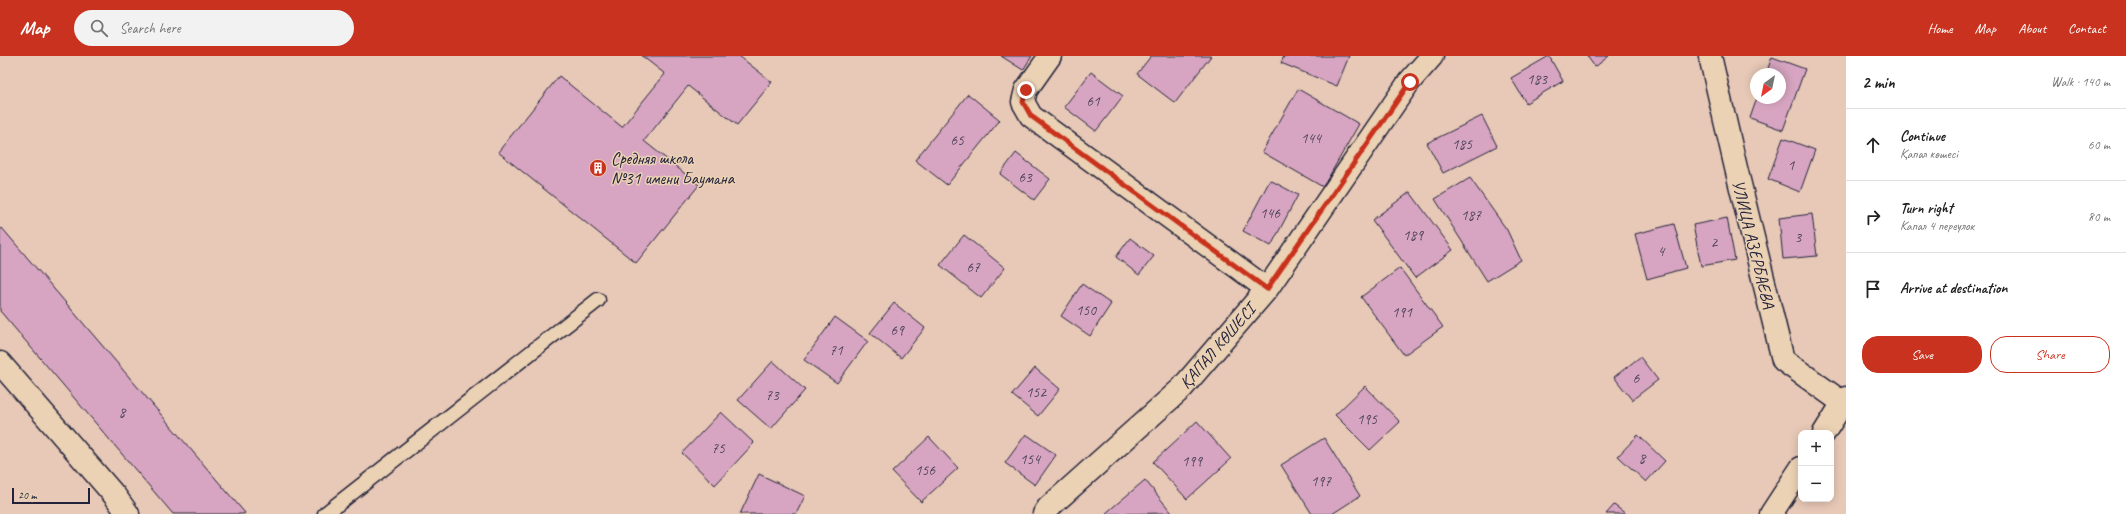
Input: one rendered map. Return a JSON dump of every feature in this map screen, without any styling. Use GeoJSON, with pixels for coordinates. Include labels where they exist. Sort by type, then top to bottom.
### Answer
{"type":"FeatureCollection","features":[{"type":"Feature","properties":{"kind":"street"},"geometry":{"type":"LineString","coordinates":[[1050,56],[1026,90],[1023,102],[1031,116],[1267,289]]}},
{"type":"Feature","properties":{"kind":"street","name":"ҚАПАЛ КӨШЕСІ"},"geometry":{"type":"LineString","coordinates":[[1044,514],[1048,508],[1182,388],[1267,289],[1410,82],[1432,56]]}},
{"type":"Feature","properties":{"kind":"street","name":"УЛИЦА АЗЕРБАЕВА"},"geometry":{"type":"LineString","coordinates":[[1710,56],[1783,360],[1845,400]]}},
{"type":"Feature","properties":{"kind":"street"},"geometry":{"type":"LineString","coordinates":[[0,362],[115,496],[128,514]]}},
{"type":"Feature","properties":{"kind":"street"},"geometry":{"type":"LineString","coordinates":[[1826,430],[1845,400]]}},
{"type":"Feature","properties":{"kind":"street"},"geometry":{"type":"LineString","coordinates":[[1771,514],[1798,473]]}},
{"type":"Feature","properties":{"kind":"lane"},"geometry":{"type":"LineString","coordinates":[[324,514],[598,300]]}},
{"type":"Feature","properties":{"kind":"building","name":"Средняя школа №31 имени Баумана"},"geometry":{"type":"Polygon","coordinates":[[[642,56],[739,56],[772,82],[737,125],[688,86],[644,141],[699,185],[636,263],[498,152],[559,76],[622,127],[665,74],[642,56]]]}},
{"type":"Feature","properties":{"kind":"building"},"geometry":{"type":"Polygon","coordinates":[[[1001,56],[1032,56],[1023,70],[1001,56]]]}},
{"type":"Feature","properties":{"kind":"building"},"geometry":{"type":"Polygon","coordinates":[[[1151,56],[1211,56],[1175,103],[1137,74],[1151,56]]]}},
{"type":"Feature","properties":{"kind":"building"},"geometry":{"type":"Polygon","coordinates":[[[1284,56],[1349,56],[1337,86],[1281,63],[1284,56]]]}},
{"type":"Feature","properties":{"kind":"building"},"geometry":{"type":"Polygon","coordinates":[[[1549,56],[1563,81],[1526,103],[1511,78],[1549,56]]]}},
{"type":"Feature","properties":{"kind":"building"},"geometry":{"type":"Polygon","coordinates":[[[1587,56],[1609,56],[1595,67],[1587,56]]]}},
{"type":"Feature","properties":{"kind":"building"},"geometry":{"type":"Polygon","coordinates":[[[1772,57],[1805,69],[1783,130],[1750,118],[1755,104],[1786,104],[1786,68],[1768,68],[1772,57]]]}},
{"type":"Feature","properties":{"kind":"building"},"geometry":{"type":"Polygon","coordinates":[[[1091,72],[1123,96],[1096,131],[1064,107],[1091,72]]]}},
{"type":"Feature","properties":{"kind":"building"},"geometry":{"type":"Polygon","coordinates":[[[1298,89],[1359,124],[1323,187],[1262,152],[1298,89]]]}},
{"type":"Feature","properties":{"kind":"building"},"geometry":{"type":"Polygon","coordinates":[[[968,94],[1000,120],[947,185],[915,160],[968,94]]]}},
{"type":"Feature","properties":{"kind":"building"},"geometry":{"type":"Polygon","coordinates":[[[1482,116],[1497,146],[1443,173],[1427,143],[1482,116]]]}},
{"type":"Feature","properties":{"kind":"building"},"geometry":{"type":"Polygon","coordinates":[[[1783,138],[1815,150],[1800,192],[1768,179],[1783,138]]]}},
{"type":"Feature","properties":{"kind":"building"},"geometry":{"type":"Polygon","coordinates":[[[1016,153],[1050,179],[1034,200],[1000,174],[1016,153]]]}},
{"type":"Feature","properties":{"kind":"building"},"geometry":{"type":"Polygon","coordinates":[[[1470,178],[1507,230],[1521,260],[1487,281],[1435,199],[1470,178]]]}},
{"type":"Feature","properties":{"kind":"building"},"geometry":{"type":"Polygon","coordinates":[[[1270,180],[1298,195],[1271,246],[1243,231],[1270,180]]]}},
{"type":"Feature","properties":{"kind":"building"},"geometry":{"type":"Polygon","coordinates":[[[1410,192],[1453,250],[1415,278],[1372,220],[1410,192]]]}},
{"type":"Feature","properties":{"kind":"building"},"geometry":{"type":"Polygon","coordinates":[[[1812,214],[1817,256],[1783,259],[1779,218],[1812,214]]]}},
{"type":"Feature","properties":{"kind":"building"},"geometry":{"type":"Polygon","coordinates":[[[1727,218],[1735,260],[1701,266],[1693,225],[1727,218]]]}},
{"type":"Feature","properties":{"kind":"building"},"geometry":{"type":"Polygon","coordinates":[[[1674,224],[1686,268],[1647,279],[1635,234],[1674,224]]]}},
{"type":"Feature","properties":{"kind":"building"},"geometry":{"type":"Polygon","coordinates":[[[2,228],[245,513],[244,514],[173,514],[0,311],[0,230],[2,228]]]}},
{"type":"Feature","properties":{"kind":"building"},"geometry":{"type":"Polygon","coordinates":[[[964,235],[1005,268],[981,298],[940,265],[964,235]]]}},
{"type":"Feature","properties":{"kind":"building"},"geometry":{"type":"Polygon","coordinates":[[[1130,238],[1154,256],[1139,275],[1116,257],[1130,238]]]}},
{"type":"Feature","properties":{"kind":"building"},"geometry":{"type":"Polygon","coordinates":[[[1400,268],[1443,327],[1404,355],[1361,297],[1400,268]]]}},
{"type":"Feature","properties":{"kind":"building"},"geometry":{"type":"Polygon","coordinates":[[[1082,284],[1111,304],[1090,336],[1061,316],[1082,284]]]}},
{"type":"Feature","properties":{"kind":"building"},"geometry":{"type":"Polygon","coordinates":[[[894,303],[925,328],[901,358],[870,333],[894,303]]]}},
{"type":"Feature","properties":{"kind":"building"},"geometry":{"type":"Polygon","coordinates":[[[835,317],[868,341],[837,383],[804,360],[835,317]]]}},
{"type":"Feature","properties":{"kind":"building"},"geometry":{"type":"Polygon","coordinates":[[[1640,357],[1658,380],[1632,400],[1614,377],[1640,357]]]}},
{"type":"Feature","properties":{"kind":"building"},"geometry":{"type":"Polygon","coordinates":[[[773,361],[805,390],[771,429],[738,400],[773,361]]]}},
{"type":"Feature","properties":{"kind":"building"},"geometry":{"type":"Polygon","coordinates":[[[1035,368],[1060,389],[1038,416],[1012,395],[1035,368]]]}},
{"type":"Feature","properties":{"kind":"building"},"geometry":{"type":"Polygon","coordinates":[[[1365,386],[1400,422],[1370,450],[1335,415],[1365,386]]]}},
{"type":"Feature","properties":{"kind":"building"},"geometry":{"type":"Polygon","coordinates":[[[721,412],[754,443],[715,485],[682,453],[721,412]]]}},
{"type":"Feature","properties":{"kind":"building"},"geometry":{"type":"Polygon","coordinates":[[[1197,421],[1231,459],[1187,499],[1153,462],[1197,421]]]}},
{"type":"Feature","properties":{"kind":"building"},"geometry":{"type":"Polygon","coordinates":[[[1026,434],[1056,455],[1035,485],[1005,463],[1026,434]]]}},
{"type":"Feature","properties":{"kind":"building"},"geometry":{"type":"Polygon","coordinates":[[[1638,435],[1665,461],[1646,482],[1618,456],[1638,435]]]}},
{"type":"Feature","properties":{"kind":"building"},"geometry":{"type":"Polygon","coordinates":[[[929,437],[958,468],[921,502],[892,472],[929,437]]]}},
{"type":"Feature","properties":{"kind":"building"},"geometry":{"type":"Polygon","coordinates":[[[1324,438],[1360,496],[1332,514],[1312,514],[1281,465],[1324,438]]]}},
{"type":"Feature","properties":{"kind":"building"},"geometry":{"type":"Polygon","coordinates":[[[759,474],[805,496],[796,514],[740,514],[759,474]]]}},
{"type":"Feature","properties":{"kind":"building"},"geometry":{"type":"Polygon","coordinates":[[[1145,480],[1172,513],[1106,514],[1106,513],[1145,480]]]}},
{"type":"Feature","properties":{"kind":"building"},"geometry":{"type":"Polygon","coordinates":[[[1614,505],[1626,514],[1606,514],[1614,505]]]}},
{"type":"Feature","properties":{"kind":"place","name":"Средняя школа №31 имени Баумана"},"geometry":{"type":"Point","coordinates":[598,168]}},
{"type":"Feature","properties":{"kind":"route"},"geometry":{"type":"LineString","coordinates":[[1026,90],[1023,102],[1031,116],[1267,289],[1410,82]]}}]}
